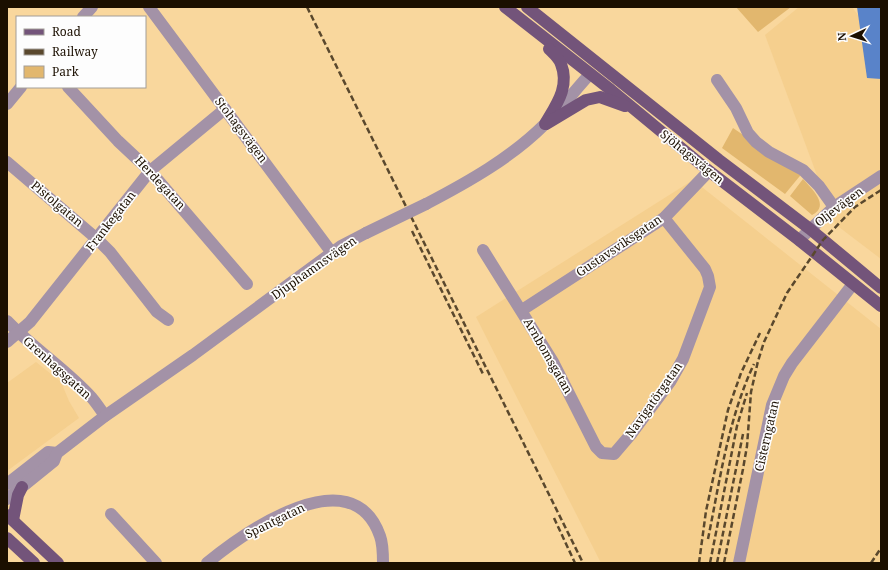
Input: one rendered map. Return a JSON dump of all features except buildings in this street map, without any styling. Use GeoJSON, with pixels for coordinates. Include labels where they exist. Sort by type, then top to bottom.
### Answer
{"type":"FeatureCollection","features":[{"type":"Feature","properties":{"kind":"main road","name":"Sjöhagsvägen"},"geometry":{"type":"LineString","coordinates":[[505,7],[709,171],[799,240],[881,306]]}},
{"type":"Feature","properties":{"kind":"main road","name":"Sjöhagsvägen"},"geometry":{"type":"LineString","coordinates":[[527,7],[719,160],[810,229],[881,288]]}},
{"type":"Feature","properties":{"kind":"main road"},"geometry":{"type":"LineString","coordinates":[[535,31],[561,62],[565,79],[560,98],[545,124]]}},
{"type":"Feature","properties":{"kind":"main road"},"geometry":{"type":"LineString","coordinates":[[590,74],[599,64]]}},
{"type":"Feature","properties":{"kind":"main road"},"geometry":{"type":"LineString","coordinates":[[590,74],[599,73],[658,118],[672,123]]}},
{"type":"Feature","properties":{"kind":"main road"},"geometry":{"type":"LineString","coordinates":[[545,124],[586,100],[600,97],[633,109]]}},
{"type":"Feature","properties":{"kind":"main road"},"geometry":{"type":"LineString","coordinates":[[709,171],[719,160]]}},
{"type":"Feature","properties":{"kind":"main road"},"geometry":{"type":"LineString","coordinates":[[853,284],[862,272]]}},
{"type":"Feature","properties":{"kind":"main road"},"geometry":{"type":"LineString","coordinates":[[22,487],[9,520],[54,560]]}},
{"type":"Feature","properties":{"kind":"main road"},"geometry":{"type":"LineString","coordinates":[[7,538],[34,563]]}},
{"type":"Feature","properties":{"kind":"street"},"geometry":{"type":"LineString","coordinates":[[84,16],[92,7]]}},
{"type":"Feature","properties":{"kind":"street","name":"Stohagsvägen"},"geometry":{"type":"LineString","coordinates":[[149,7],[332,253]]}},
{"type":"Feature","properties":{"kind":"street","name":"Djuphamnsvägen"},"geometry":{"type":"LineString","coordinates":[[7,498],[54,461],[57,452],[332,253],[366,233],[469,182],[518,147],[545,124],[590,74]]}},
{"type":"Feature","properties":{"kind":"street"},"geometry":{"type":"LineString","coordinates":[[717,80],[736,108],[748,133],[756,142],[769,152],[803,170],[819,186],[834,208]]}},
{"type":"Feature","properties":{"kind":"street"},"geometry":{"type":"LineString","coordinates":[[7,104],[20,88]]}},
{"type":"Feature","properties":{"kind":"street","name":"Herdegatan"},"geometry":{"type":"LineString","coordinates":[[69,88],[118,140],[150,171],[247,284]]}},
{"type":"Feature","properties":{"kind":"street","name":"Frankegatan"},"geometry":{"type":"LineString","coordinates":[[7,342],[19,334],[30,322],[150,171],[225,109]]}},
{"type":"Feature","properties":{"kind":"street","name":"Pistolgatan"},"geometry":{"type":"LineString","coordinates":[[7,162],[97,239],[110,252],[157,312],[168,320]]}},
{"type":"Feature","properties":{"kind":"street","name":"Gustavsviksgatan"},"geometry":{"type":"LineString","coordinates":[[522,310],[664,218],[709,171]]}},
{"type":"Feature","properties":{"kind":"street","name":"Oljevägen"},"geometry":{"type":"LineString","coordinates":[[799,240],[834,208],[881,176]]}},
{"type":"Feature","properties":{"kind":"street","name":"Navigatörgatan"},"geometry":{"type":"LineString","coordinates":[[614,454],[632,433],[670,382],[683,359],[710,287],[705,269],[664,218]]}},
{"type":"Feature","properties":{"kind":"street","name":"Arnbomsgatan"},"geometry":{"type":"LineString","coordinates":[[483,250],[522,310],[553,362],[596,447],[602,453],[614,454]]}},
{"type":"Feature","properties":{"kind":"street","name":"Cisterngatan"},"geometry":{"type":"LineString","coordinates":[[739,563],[772,405],[784,376],[792,363],[853,284]]}},
{"type":"Feature","properties":{"kind":"street","name":"Grenhagsgatan"},"geometry":{"type":"LineString","coordinates":[[7,321],[19,334],[93,399],[105,416]]}},
{"type":"Feature","properties":{"kind":"street","name":"Djuphamnsvägen"},"geometry":{"type":"LineString","coordinates":[[7,484],[48,452],[57,452]]}},
{"type":"Feature","properties":{"kind":"street","name":"Spantgatan"},"geometry":{"type":"LineString","coordinates":[[207,563],[236,541],[287,512],[319,501],[334,500],[344,501],[354,505],[365,512],[371,519],[380,537],[383,563]]}},
{"type":"Feature","properties":{"kind":"street"},"geometry":{"type":"LineString","coordinates":[[111,514],[156,563]]}},
{"type":"Feature","properties":{"kind":"shaded area"},"geometry":{"type":"Polygon","coordinates":[[[799,7],[852,7],[881,46],[881,259],[835,224],[765,35],[799,7]]]}},
{"type":"Feature","properties":{"kind":"shaded area"},"geometry":{"type":"Polygon","coordinates":[[[693,180],[881,329],[881,563],[601,563],[476,317],[693,180]]]}},
{"type":"Feature","properties":{"kind":"shaded area"},"geometry":{"type":"Polygon","coordinates":[[[36,362],[61,382],[69,401],[79,418],[7,471],[7,383],[36,362]]]}},
{"type":"Feature","properties":{"kind":"green space"},"geometry":{"type":"Polygon","coordinates":[[[736,7],[791,7],[758,32],[736,7]]]}},
{"type":"Feature","properties":{"kind":"green space"},"geometry":{"type":"Polygon","coordinates":[[[733,128],[758,145],[804,171],[785,194],[722,148],[733,128]]]}},
{"type":"Feature","properties":{"kind":"green space"},"geometry":{"type":"Polygon","coordinates":[[[803,179],[818,197],[820,202],[820,207],[812,215],[790,196],[803,179]]]}},
{"type":"Feature","properties":{"kind":"water"},"geometry":{"type":"Polygon","coordinates":[[[857,7],[881,7],[881,79],[867,78],[857,7]]]}},
{"type":"Feature","properties":{"kind":"railway"},"geometry":{"type":"LineString","coordinates":[[307,7],[583,563]]}},
{"type":"Feature","properties":{"kind":"railway"},"geometry":{"type":"LineString","coordinates":[[724,563],[747,446],[751,392],[764,342],[787,293],[823,240],[855,207],[881,190]]}},
{"type":"Feature","properties":{"kind":"railway"},"geometry":{"type":"LineString","coordinates":[[412,231],[484,376]]}},
{"type":"Feature","properties":{"kind":"railway"},"geometry":{"type":"LineString","coordinates":[[699,563],[706,511],[728,410],[741,373],[760,333]]}},
{"type":"Feature","properties":{"kind":"railway"},"geometry":{"type":"LineString","coordinates":[[708,539],[731,428],[745,385],[754,364]]}},
{"type":"Feature","properties":{"kind":"railway"},"geometry":{"type":"LineString","coordinates":[[710,563],[737,426],[747,393]]}},
{"type":"Feature","properties":{"kind":"railway"},"geometry":{"type":"LineString","coordinates":[[717,563],[743,434]]}},
{"type":"Feature","properties":{"kind":"railway"},"geometry":{"type":"LineString","coordinates":[[554,518],[575,563]]}},
{"type":"Feature","properties":{"kind":"railway"},"geometry":{"type":"LineString","coordinates":[[871,563],[881,548]]}}]}
